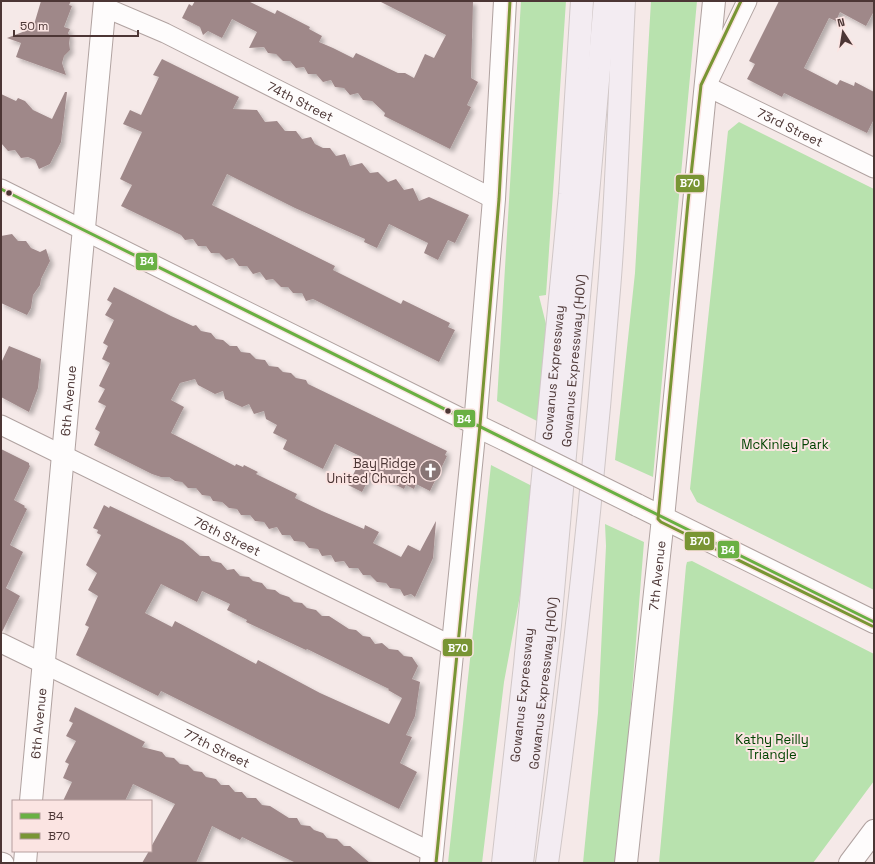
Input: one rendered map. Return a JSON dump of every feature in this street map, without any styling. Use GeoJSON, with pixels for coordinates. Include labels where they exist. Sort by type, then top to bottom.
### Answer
{"type":"FeatureCollection","features":[{"type":"Feature","properties":{"kind":"highway","name":"Gowanus Expressway"},"geometry":{"type":"LineString","coordinates":[[503,863],[525,665],[570,194],[582,1]]}},
{"type":"Feature","properties":{"kind":"highway","name":"Gowanus Expressway (HOV)"},"geometry":{"type":"LineString","coordinates":[[522,863],[550,625],[605,1]]}},
{"type":"Feature","properties":{"kind":"highway"},"geometry":{"type":"LineString","coordinates":[[547,863],[560,774],[586,543],[608,300],[624,1]]}},
{"type":"Feature","properties":{"kind":"highway"},"geometry":{"type":"LineString","coordinates":[[608,300],[624,197],[637,1]]}},
{"type":"Feature","properties":{"kind":"highway"},"geometry":{"type":"LineString","coordinates":[[560,774],[562,863]]}},
{"type":"Feature","properties":{"kind":"main road"},"geometry":{"type":"LineString","coordinates":[[432,858],[475,425],[494,198],[505,1]]}},
{"type":"Feature","properties":{"kind":"main road","name":"7th Avenue"},"geometry":{"type":"LineString","coordinates":[[626,863],[663,518],[692,210],[714,1]]}},
{"type":"Feature","properties":{"kind":"main road","name":"6th Avenue"},"geometry":{"type":"LineString","coordinates":[[31,800],[105,4]]}},
{"type":"Feature","properties":{"kind":"main road"},"geometry":{"type":"LineString","coordinates":[[475,425],[874,622]]}},
{"type":"Feature","properties":{"kind":"main road"},"geometry":{"type":"LineString","coordinates":[[861,856],[874,831]]}},
{"type":"Feature","properties":{"kind":"main road"},"geometry":{"type":"LineString","coordinates":[[25,863],[26,852]]}},
{"type":"Feature","properties":{"kind":"street"},"geometry":{"type":"LineString","coordinates":[[706,86],[747,1]]}},
{"type":"Feature","properties":{"kind":"street","name":"74th Street"},"geometry":{"type":"LineString","coordinates":[[105,4],[494,198]]}},
{"type":"Feature","properties":{"kind":"street","name":"73rd Street"},"geometry":{"type":"LineString","coordinates":[[706,86],[874,168]]}},
{"type":"Feature","properties":{"kind":"street"},"geometry":{"type":"LineString","coordinates":[[1,189],[475,425]]}},
{"type":"Feature","properties":{"kind":"street","name":"76th Street"},"geometry":{"type":"LineString","coordinates":[[1,425],[454,647]]}},
{"type":"Feature","properties":{"kind":"street","name":"77th Street"},"geometry":{"type":"LineString","coordinates":[[1,644],[432,858]]}},
{"type":"Feature","properties":{"kind":"green space"},"geometry":{"type":"Polygon","coordinates":[[[521,1],[566,1],[546,295],[539,296],[546,324],[539,422],[497,401],[521,1]]]}},
{"type":"Feature","properties":{"kind":"green space"},"geometry":{"type":"Polygon","coordinates":[[[651,1],[697,1],[653,477],[615,460],[635,273],[651,1]]]}},
{"type":"Feature","properties":{"kind":"green space","name":"McKinley Park"},"geometry":{"type":"Polygon","coordinates":[[[739,122],[874,189],[874,590],[697,502],[690,489],[728,131],[739,122]]]}},
{"type":"Feature","properties":{"kind":"green space"},"geometry":{"type":"Polygon","coordinates":[[[491,465],[532,486],[523,579],[504,682],[482,863],[448,863],[491,465]]]}},
{"type":"Feature","properties":{"kind":"green space"},"geometry":{"type":"Polygon","coordinates":[[[605,524],[644,542],[617,863],[583,863],[598,713],[606,546],[605,524]]]}},
{"type":"Feature","properties":{"kind":"green space","name":"Kathy Reilly Triangle"},"geometry":{"type":"Polygon","coordinates":[[[692,561],[874,654],[874,781],[813,863],[659,863],[686,566],[687,562],[692,561]]]}},
{"type":"Feature","properties":{"kind":"building"},"geometry":{"type":"Polygon","coordinates":[[[41,1],[71,1],[69,5],[72,6],[64,27],[70,29],[68,33],[70,37],[70,50],[64,56],[62,63],[66,75],[16,57],[21,43],[7,38],[33,28],[41,1]]]}},
{"type":"Feature","properties":{"kind":"building"},"geometry":{"type":"Polygon","coordinates":[[[195,1],[248,1],[275,14],[277,10],[310,27],[309,29],[322,36],[319,42],[353,58],[356,53],[398,73],[405,73],[414,78],[425,54],[434,58],[446,35],[379,1],[473,1],[471,78],[478,82],[467,105],[471,107],[450,149],[384,116],[385,113],[372,101],[363,100],[358,93],[350,95],[344,88],[335,87],[331,80],[323,82],[316,74],[308,74],[304,67],[296,68],[290,61],[283,61],[276,54],[268,53],[264,47],[249,48],[257,32],[232,19],[222,38],[208,31],[203,35],[200,27],[182,18],[189,4],[192,6],[195,1]]]}},
{"type":"Feature","properties":{"kind":"building"},"geometry":{"type":"Polygon","coordinates":[[[779,1],[874,1],[874,11],[866,26],[840,12],[836,21],[829,18],[804,68],[837,85],[840,80],[854,86],[855,82],[874,92],[874,119],[867,133],[784,93],[782,97],[747,79],[755,64],[749,61],[779,1]]]}},
{"type":"Feature","properties":{"kind":"building"},"geometry":{"type":"Polygon","coordinates":[[[162,59],[239,97],[233,109],[257,110],[265,122],[277,121],[285,131],[296,131],[302,139],[311,137],[315,144],[323,148],[330,148],[336,156],[345,154],[350,166],[362,163],[370,173],[378,172],[388,182],[396,179],[404,190],[413,188],[419,201],[429,197],[469,215],[455,243],[448,240],[438,260],[424,253],[428,243],[389,224],[377,248],[364,242],[365,239],[295,208],[227,174],[212,205],[335,266],[333,270],[401,304],[403,300],[450,323],[448,327],[455,330],[439,362],[313,299],[306,301],[302,293],[293,293],[288,287],[281,287],[273,279],[266,280],[260,272],[253,274],[247,266],[239,266],[233,258],[226,260],[219,253],[211,253],[206,246],[198,246],[193,239],[185,240],[181,235],[121,206],[132,185],[120,179],[142,132],[123,124],[130,110],[141,115],[159,77],[153,75],[162,59]]]}},
{"type":"Feature","properties":{"kind":"building"},"geometry":{"type":"Polygon","coordinates":[[[65,92],[67,92],[61,142],[50,164],[39,169],[35,160],[28,157],[21,158],[15,150],[8,151],[1,143],[1,94],[16,101],[18,98],[25,101],[33,110],[52,119],[65,92]]]}},
{"type":"Feature","properties":{"kind":"building"},"geometry":{"type":"Polygon","coordinates":[[[12,234],[18,241],[26,241],[31,248],[40,252],[46,249],[50,261],[41,279],[40,285],[33,295],[31,308],[27,315],[1,303],[1,236],[12,234]]]}},
{"type":"Feature","properties":{"kind":"building"},"geometry":{"type":"Polygon","coordinates":[[[114,287],[171,316],[193,326],[196,325],[201,331],[211,333],[216,339],[223,340],[230,346],[237,346],[241,352],[250,353],[256,359],[265,360],[269,366],[278,367],[283,372],[291,373],[296,378],[306,380],[308,384],[447,451],[445,455],[447,456],[430,491],[416,484],[414,489],[406,485],[404,489],[372,473],[362,492],[348,485],[362,457],[335,444],[323,469],[283,449],[287,440],[273,433],[277,425],[266,419],[264,411],[254,414],[249,404],[242,407],[225,399],[223,391],[215,394],[198,385],[195,379],[180,383],[171,400],[184,407],[171,433],[235,466],[236,464],[243,467],[244,465],[258,472],[256,474],[297,494],[295,498],[322,511],[364,529],[365,525],[379,532],[373,543],[401,557],[408,545],[420,551],[436,521],[433,558],[415,597],[411,594],[404,596],[400,589],[390,588],[386,583],[377,582],[370,575],[363,575],[358,568],[349,568],[344,561],[335,562],[331,555],[322,556],[318,549],[309,548],[304,542],[294,541],[290,535],[282,535],[277,527],[269,529],[264,522],[255,521],[250,515],[241,515],[237,509],[229,508],[222,502],[213,501],[210,496],[202,495],[196,488],[188,488],[182,482],[175,481],[169,477],[161,477],[152,474],[94,445],[100,432],[95,429],[106,406],[98,402],[105,389],[99,386],[110,363],[102,359],[108,346],[103,343],[114,320],[105,315],[112,303],[107,300],[114,287]]]}},
{"type":"Feature","properties":{"kind":"building"},"geometry":{"type":"Polygon","coordinates":[[[9,346],[41,359],[38,388],[29,412],[1,397],[1,363],[9,346]]]}},
{"type":"Feature","properties":{"kind":"building"},"geometry":{"type":"Polygon","coordinates":[[[1,449],[29,463],[30,466],[14,500],[25,506],[24,507],[27,509],[10,545],[23,552],[6,588],[20,596],[2,632],[1,449]]]}},
{"type":"Feature","properties":{"kind":"building"},"geometry":{"type":"Polygon","coordinates":[[[104,505],[109,508],[110,506],[183,541],[200,556],[209,556],[212,561],[221,563],[227,570],[234,569],[240,576],[249,577],[253,581],[262,583],[267,589],[275,590],[280,594],[289,597],[294,602],[302,603],[307,608],[316,610],[322,616],[329,616],[349,629],[356,630],[363,636],[370,637],[375,644],[382,643],[389,649],[398,650],[404,656],[412,657],[418,666],[412,679],[420,682],[415,716],[406,735],[412,737],[400,763],[417,772],[399,809],[161,691],[158,696],[76,655],[89,627],[85,625],[98,596],[88,590],[97,573],[86,565],[101,535],[97,533],[98,530],[93,528],[104,505]],[[161,584],[145,613],[172,627],[175,621],[256,664],[258,660],[320,693],[389,724],[402,698],[388,690],[389,689],[307,649],[306,650],[246,622],[247,620],[227,610],[230,604],[202,591],[197,602],[161,584]]]}},
{"type":"Feature","properties":{"kind":"building"},"geometry":{"type":"Polygon","coordinates":[[[75,707],[145,742],[142,747],[162,752],[166,757],[174,758],[180,764],[188,765],[194,771],[202,772],[206,777],[216,779],[221,785],[229,785],[235,792],[242,792],[247,798],[256,798],[262,805],[270,806],[289,818],[297,818],[301,825],[310,826],[314,830],[323,833],[327,838],[337,839],[344,846],[350,846],[370,863],[296,863],[242,837],[240,840],[212,826],[196,863],[142,863],[148,852],[152,852],[152,845],[175,804],[133,784],[125,800],[63,800],[72,782],[63,778],[69,764],[65,762],[76,741],[66,736],[73,723],[69,721],[75,707]]]}},
{"type":"Feature","properties":{"kind":"transit line","name":"B70"},"geometry":{"type":"LineString","coordinates":[[436,863],[480,425],[499,199],[510,1]]}},
{"type":"Feature","properties":{"kind":"transit line","name":"B70"},"geometry":{"type":"LineString","coordinates":[[741,1],[701,85],[688,202],[658,519],[661,522],[872,626]]}},
{"type":"Feature","properties":{"kind":"transit line","name":"B4"},"geometry":{"type":"LineString","coordinates":[[1,189],[874,622]]}},
{"type":"Feature","properties":{"kind":"place","name":"Bay Ridge United Church"},"geometry":{"type":"Point","coordinates":[431,470]}}]}
